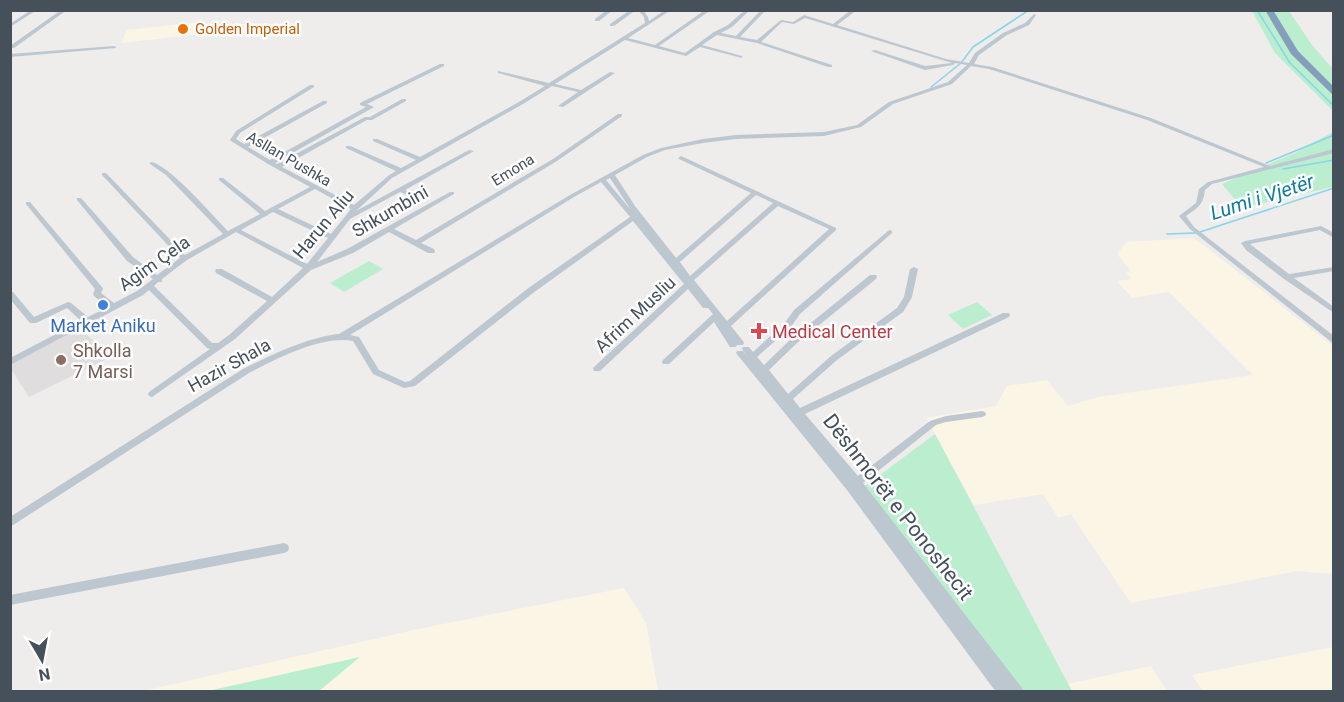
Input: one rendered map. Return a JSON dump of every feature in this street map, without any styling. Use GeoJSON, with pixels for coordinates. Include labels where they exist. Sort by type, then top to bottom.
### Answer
{"type":"FeatureCollection","features":[{"type":"Feature","properties":{"kind":"highway"},"geometry":{"type":"LineString","coordinates":[[1269,10],[1294,52],[1334,93]]}},
{"type":"Feature","properties":{"kind":"highway"},"geometry":{"type":"LineString","coordinates":[[1275,10],[1302,52],[1334,85]]}},
{"type":"Feature","properties":{"kind":"street"},"geometry":{"type":"LineString","coordinates":[[10,26],[35,10]]}},
{"type":"Feature","properties":{"kind":"street"},"geometry":{"type":"LineString","coordinates":[[12,47],[66,10]]}},
{"type":"Feature","properties":{"kind":"street"},"geometry":{"type":"LineString","coordinates":[[597,20],[611,10]]}},
{"type":"Feature","properties":{"kind":"street"},"geometry":{"type":"LineString","coordinates":[[612,25],[634,10]]}},
{"type":"Feature","properties":{"kind":"street"},"geometry":{"type":"LineString","coordinates":[[640,10],[645,15],[647,23]]}},
{"type":"Feature","properties":{"kind":"street","name":"Harun Aliu"},"geometry":{"type":"LineString","coordinates":[[152,394],[220,346],[308,268],[355,208],[401,171],[521,103],[669,10]]}},
{"type":"Feature","properties":{"kind":"street"},"geometry":{"type":"LineString","coordinates":[[656,46],[709,10]]}},
{"type":"Feature","properties":{"kind":"street"},"geometry":{"type":"LineString","coordinates":[[625,38],[685,55],[730,26],[748,10]]}},
{"type":"Feature","properties":{"kind":"street"},"geometry":{"type":"LineString","coordinates":[[736,38],[764,10]]}},
{"type":"Feature","properties":{"kind":"street"},"geometry":{"type":"LineString","coordinates":[[834,25],[855,10]]}},
{"type":"Feature","properties":{"kind":"street","name":"Hazir Shala"},"geometry":{"type":"LineString","coordinates":[[10,523],[69,482],[157,429],[202,397],[253,366],[299,347],[342,336],[602,178],[645,156],[672,147],[728,138],[824,134],[859,126],[891,103],[950,83],[962,63],[1005,34],[1027,24],[1034,15]]}},
{"type":"Feature","properties":{"kind":"street"},"geometry":{"type":"LineString","coordinates":[[758,42],[785,16]]}},
{"type":"Feature","properties":{"kind":"street"},"geometry":{"type":"LineString","coordinates":[[781,21],[794,23],[804,16],[813,16],[834,25],[1149,119],[1271,168]]}},
{"type":"Feature","properties":{"kind":"street"},"geometry":{"type":"LineString","coordinates":[[716,33],[758,42],[830,66]]}},
{"type":"Feature","properties":{"kind":"street"},"geometry":{"type":"LineString","coordinates":[[700,46],[740,57]]}},
{"type":"Feature","properties":{"kind":"street"},"geometry":{"type":"LineString","coordinates":[[10,56],[114,47]]}},
{"type":"Feature","properties":{"kind":"street"},"geometry":{"type":"LineString","coordinates":[[873,51],[925,68],[962,63]]}},
{"type":"Feature","properties":{"kind":"street"},"geometry":{"type":"LineString","coordinates":[[270,163],[371,107],[363,104],[442,65]]}},
{"type":"Feature","properties":{"kind":"street"},"geometry":{"type":"LineString","coordinates":[[500,72],[582,92]]}},
{"type":"Feature","properties":{"kind":"street"},"geometry":{"type":"LineString","coordinates":[[561,106],[612,73]]}},
{"type":"Feature","properties":{"kind":"street","name":"Asllan Pushka"},"geometry":{"type":"LineString","coordinates":[[312,86],[235,135],[233,140],[277,167],[355,208]]}},
{"type":"Feature","properties":{"kind":"street"},"geometry":{"type":"LineString","coordinates":[[277,167],[404,100]]}},
{"type":"Feature","properties":{"kind":"street"},"geometry":{"type":"LineString","coordinates":[[245,146],[325,102]]}},
{"type":"Feature","properties":{"kind":"street","name":"Emona"},"geometry":{"type":"LineString","coordinates":[[416,243],[535,172],[620,115]]}},
{"type":"Feature","properties":{"kind":"street"},"geometry":{"type":"LineString","coordinates":[[375,140],[419,159]]}},
{"type":"Feature","properties":{"kind":"street"},"geometry":{"type":"LineString","coordinates":[[348,147],[401,171]]}},
{"type":"Feature","properties":{"kind":"street"},"geometry":{"type":"LineString","coordinates":[[345,220],[471,151]]}},
{"type":"Feature","properties":{"kind":"street"},"geometry":{"type":"LineString","coordinates":[[1334,151],[1216,181],[1205,186],[1201,202],[1184,214],[1182,219],[1334,341]]}},
{"type":"Feature","properties":{"kind":"street"},"geometry":{"type":"LineString","coordinates":[[681,158],[834,229],[727,325]]}},
{"type":"Feature","properties":{"kind":"street"},"geometry":{"type":"LineString","coordinates":[[152,163],[168,174],[226,234]]}},
{"type":"Feature","properties":{"kind":"street"},"geometry":{"type":"LineString","coordinates":[[104,174],[159,235],[184,258]]}},
{"type":"Feature","properties":{"kind":"street","name":"Dëshmorët e Ponoshecit"},"geometry":{"type":"LineString","coordinates":[[611,174],[633,217],[690,281],[740,347],[854,485],[1004,692]]}},
{"type":"Feature","properties":{"kind":"street","name":"Dëshmorët e Ponoshecit"},"geometry":{"type":"LineString","coordinates":[[602,178],[626,202],[674,263]]}},
{"type":"Feature","properties":{"kind":"street"},"geometry":{"type":"LineString","coordinates":[[221,179],[268,211],[331,237]]}},
{"type":"Feature","properties":{"kind":"street","name":"Agim Çela"},"geometry":{"type":"LineString","coordinates":[[10,362],[151,286],[184,258],[314,187]]}},
{"type":"Feature","properties":{"kind":"street"},"geometry":{"type":"LineString","coordinates":[[400,190],[418,197]]}},
{"type":"Feature","properties":{"kind":"street","name":"Shkumbini"},"geometry":{"type":"LineString","coordinates":[[308,268],[350,251],[452,193]]}},
{"type":"Feature","properties":{"kind":"street"},"geometry":{"type":"LineString","coordinates":[[674,263],[755,193]]}},
{"type":"Feature","properties":{"kind":"street"},"geometry":{"type":"LineString","coordinates":[[79,199],[130,259],[159,280]]}},
{"type":"Feature","properties":{"kind":"street"},"geometry":{"type":"LineString","coordinates":[[28,203],[99,289],[97,294],[114,307]]}},
{"type":"Feature","properties":{"kind":"street","name":"Afrim Musliu"},"geometry":{"type":"LineString","coordinates":[[597,369],[777,203]]}},
{"type":"Feature","properties":{"kind":"street"},"geometry":{"type":"LineString","coordinates":[[342,336],[356,339],[370,364],[383,377],[404,386],[410,385],[530,291],[633,217]]}},
{"type":"Feature","properties":{"kind":"street"},"geometry":{"type":"LineString","coordinates":[[1334,236],[1321,228],[1245,243],[1334,311]]}},
{"type":"Feature","properties":{"kind":"street"},"geometry":{"type":"LineString","coordinates":[[235,229],[308,268]]}},
{"type":"Feature","properties":{"kind":"street"},"geometry":{"type":"LineString","coordinates":[[389,229],[431,251]]}},
{"type":"Feature","properties":{"kind":"street"},"geometry":{"type":"LineString","coordinates":[[752,357],[787,326],[796,312],[890,232]]}},
{"type":"Feature","properties":{"kind":"street"},"geometry":{"type":"LineString","coordinates":[[788,399],[834,358],[900,310],[908,297],[914,269]]}},
{"type":"Feature","properties":{"kind":"street"},"geometry":{"type":"LineString","coordinates":[[1287,277],[1334,269]]}},
{"type":"Feature","properties":{"kind":"street"},"geometry":{"type":"LineString","coordinates":[[219,271],[272,300]]}},
{"type":"Feature","properties":{"kind":"street"},"geometry":{"type":"LineString","coordinates":[[763,371],[794,341],[873,277]]}},
{"type":"Feature","properties":{"kind":"street"},"geometry":{"type":"LineString","coordinates":[[151,286],[210,346],[220,346]]}},
{"type":"Feature","properties":{"kind":"street"},"geometry":{"type":"LineString","coordinates":[[10,294],[33,321],[68,305],[88,322]]}},
{"type":"Feature","properties":{"kind":"street"},"geometry":{"type":"LineString","coordinates":[[666,362],[717,315]]}},
{"type":"Feature","properties":{"kind":"street","name":"Dëshmorët e Ponoshecit"},"geometry":{"type":"LineString","coordinates":[[717,315],[727,325],[740,347],[752,357],[788,399],[1018,692]]}},
{"type":"Feature","properties":{"kind":"street"},"geometry":{"type":"LineString","coordinates":[[798,413],[1006,315]]}},
{"type":"Feature","properties":{"kind":"street"},"geometry":{"type":"LineString","coordinates":[[854,485],[933,423],[982,414]]}},
{"type":"Feature","properties":{"kind":"street"},"geometry":{"type":"LineString","coordinates":[[10,600],[284,548]]}},
{"type":"Feature","properties":{"kind":"shaded area"},"geometry":{"type":"Polygon","coordinates":[[[200,22],[193,35],[121,43],[127,30],[200,22]]]}},
{"type":"Feature","properties":{"kind":"shaded area"},"geometry":{"type":"Polygon","coordinates":[[[1194,238],[1333,346],[1333,574],[1298,571],[1131,603],[1071,514],[1058,518],[1043,494],[974,505],[926,418],[996,406],[1007,386],[1047,380],[1068,406],[1098,397],[1253,375],[1169,292],[1132,298],[1117,281],[1132,279],[1126,273],[1131,271],[1117,254],[1126,242],[1194,238]]]}},
{"type":"Feature","properties":{"kind":"shaded area","name":"Shkolla 7 Marsi"},"geometry":{"type":"Polygon","coordinates":[[[78,328],[113,356],[29,397],[11,369],[11,364],[78,328]]]}},
{"type":"Feature","properties":{"kind":"shaded area"},"geometry":{"type":"Polygon","coordinates":[[[624,588],[646,623],[658,691],[138,692],[418,629],[624,588]]]}},
{"type":"Feature","properties":{"kind":"shaded area"},"geometry":{"type":"Polygon","coordinates":[[[1333,647],[1333,691],[1203,691],[1192,675],[1333,647]]]}},
{"type":"Feature","properties":{"kind":"shaded area"},"geometry":{"type":"Polygon","coordinates":[[[1151,666],[1167,691],[1066,691],[1062,685],[1151,666]]]}},
{"type":"Feature","properties":{"kind":"green space"},"geometry":{"type":"Polygon","coordinates":[[[1252,11],[1289,11],[1312,45],[1333,69],[1333,111],[1275,53],[1252,11]]]}},
{"type":"Feature","properties":{"kind":"green space"},"geometry":{"type":"Polygon","coordinates":[[[1333,132],[1333,187],[1242,208],[1222,184],[1295,153],[1333,132]]]}},
{"type":"Feature","properties":{"kind":"green space"},"geometry":{"type":"Polygon","coordinates":[[[369,261],[383,269],[344,292],[330,283],[369,261]]]}},
{"type":"Feature","properties":{"kind":"green space"},"geometry":{"type":"Polygon","coordinates":[[[977,302],[992,315],[963,329],[948,315],[977,302]]]}},
{"type":"Feature","properties":{"kind":"green space"},"geometry":{"type":"Polygon","coordinates":[[[935,434],[1072,691],[1005,691],[857,492],[935,434]]]}},
{"type":"Feature","properties":{"kind":"green space"},"geometry":{"type":"Polygon","coordinates":[[[360,657],[319,691],[208,691],[360,657]]]}},
{"type":"Feature","properties":{"kind":"waterway"},"geometry":{"type":"LineString","coordinates":[[931,87],[961,63],[973,47],[1029,10]]}},
{"type":"Feature","properties":{"kind":"waterway"},"geometry":{"type":"LineString","coordinates":[[1257,10],[1290,63],[1334,106]]}},
{"type":"Feature","properties":{"kind":"waterway"},"geometry":{"type":"LineString","coordinates":[[1266,163],[1334,135]]}},
{"type":"Feature","properties":{"kind":"waterway"},"geometry":{"type":"LineString","coordinates":[[1283,169],[1334,160]]}},
{"type":"Feature","properties":{"kind":"waterway","name":"Lumi i Vjetër"},"geometry":{"type":"LineString","coordinates":[[1200,232],[1334,188]]}},
{"type":"Feature","properties":{"kind":"waterway","name":"Lumi i Vjetër"},"geometry":{"type":"LineString","coordinates":[[1167,234],[1195,233]]}},
{"type":"Feature","properties":{"kind":"place","name":"Golden Imperial"},"geometry":{"type":"Point","coordinates":[183,29]}},
{"type":"Feature","properties":{"kind":"place","name":"Market Aniku"},"geometry":{"type":"Point","coordinates":[103,305]}},
{"type":"Feature","properties":{"kind":"place","name":"Medical Center"},"geometry":{"type":"Point","coordinates":[759,331]}},
{"type":"Feature","properties":{"kind":"place","name":"Shkolla 7 Marsi"},"geometry":{"type":"Point","coordinates":[61,360]}}]}
